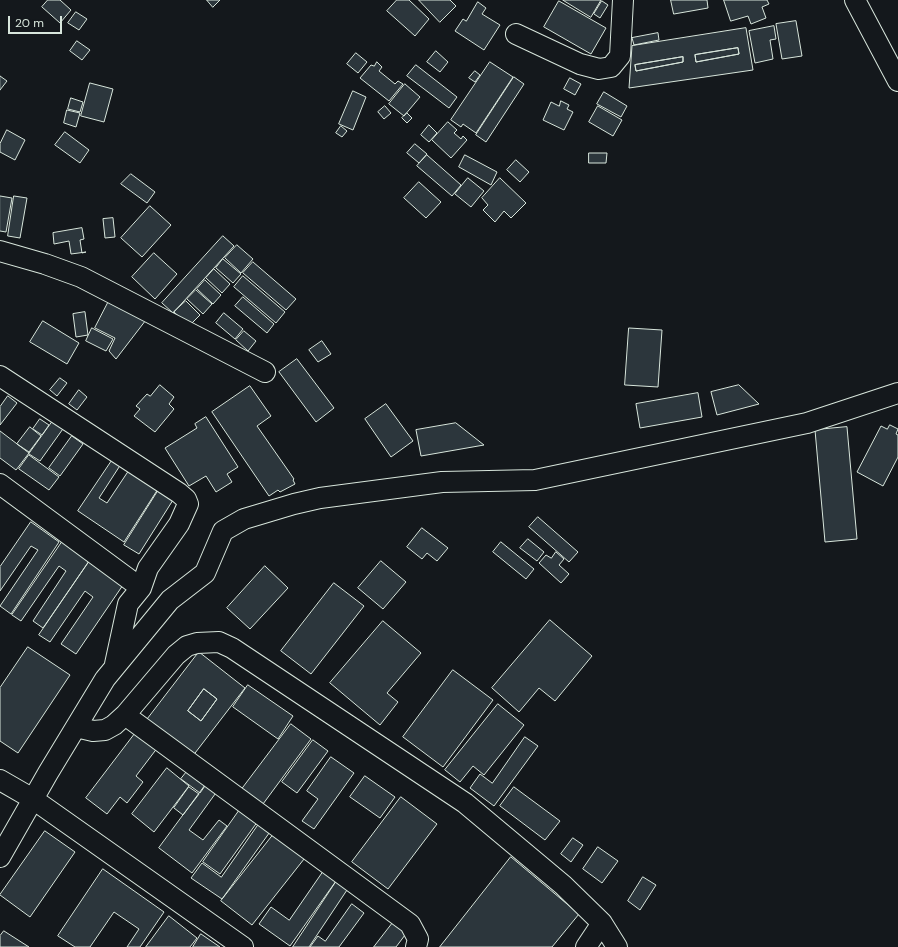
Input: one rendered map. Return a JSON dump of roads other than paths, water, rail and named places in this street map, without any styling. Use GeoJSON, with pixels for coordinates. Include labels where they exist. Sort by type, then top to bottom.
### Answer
{"type":"FeatureCollection","features":[{"type":"Feature","properties":{"kind":"street"},"geometry":{"type":"LineString","coordinates":[[516,34],[580,64],[599,69],[611,66],[620,56],[623,0]]}},
{"type":"Feature","properties":{"kind":"street"},"geometry":{"type":"LineString","coordinates":[[855,0],[898,81]]}},
{"type":"Feature","properties":{"kind":"street"},"geometry":{"type":"LineString","coordinates":[[0,251],[45,264],[81,277],[265,372]]}},
{"type":"Feature","properties":{"kind":"street"},"geometry":{"type":"LineString","coordinates":[[0,376],[179,493],[186,499],[188,504],[179,524],[148,568],[141,588],[128,604],[114,668]]}},
{"type":"Feature","properties":{"kind":"street"},"geometry":{"type":"LineString","coordinates":[[0,857],[33,799],[106,679],[170,600],[205,573],[223,531],[244,519],[320,498],[442,482],[535,480],[807,423],[898,393]]}},
{"type":"Feature","properties":{"kind":"street"},"geometry":{"type":"LineString","coordinates":[[0,484],[141,588]]}},
{"type":"Feature","properties":{"kind":"street"},"geometry":{"type":"LineString","coordinates":[[76,727],[93,732],[105,730],[114,725],[125,715],[176,655],[187,646],[219,642],[232,648],[465,804],[564,885],[602,923],[616,947]]}},
{"type":"Feature","properties":{"kind":"street"},"geometry":{"type":"LineString","coordinates":[[125,715],[410,924],[418,939],[416,947]]}},
{"type":"Feature","properties":{"kind":"street"},"geometry":{"type":"LineString","coordinates":[[0,780],[33,799],[243,947]]}},
{"type":"Feature","properties":{"kind":"street"},"geometry":{"type":"LineString","coordinates":[[586,947],[602,923]]}}]}
